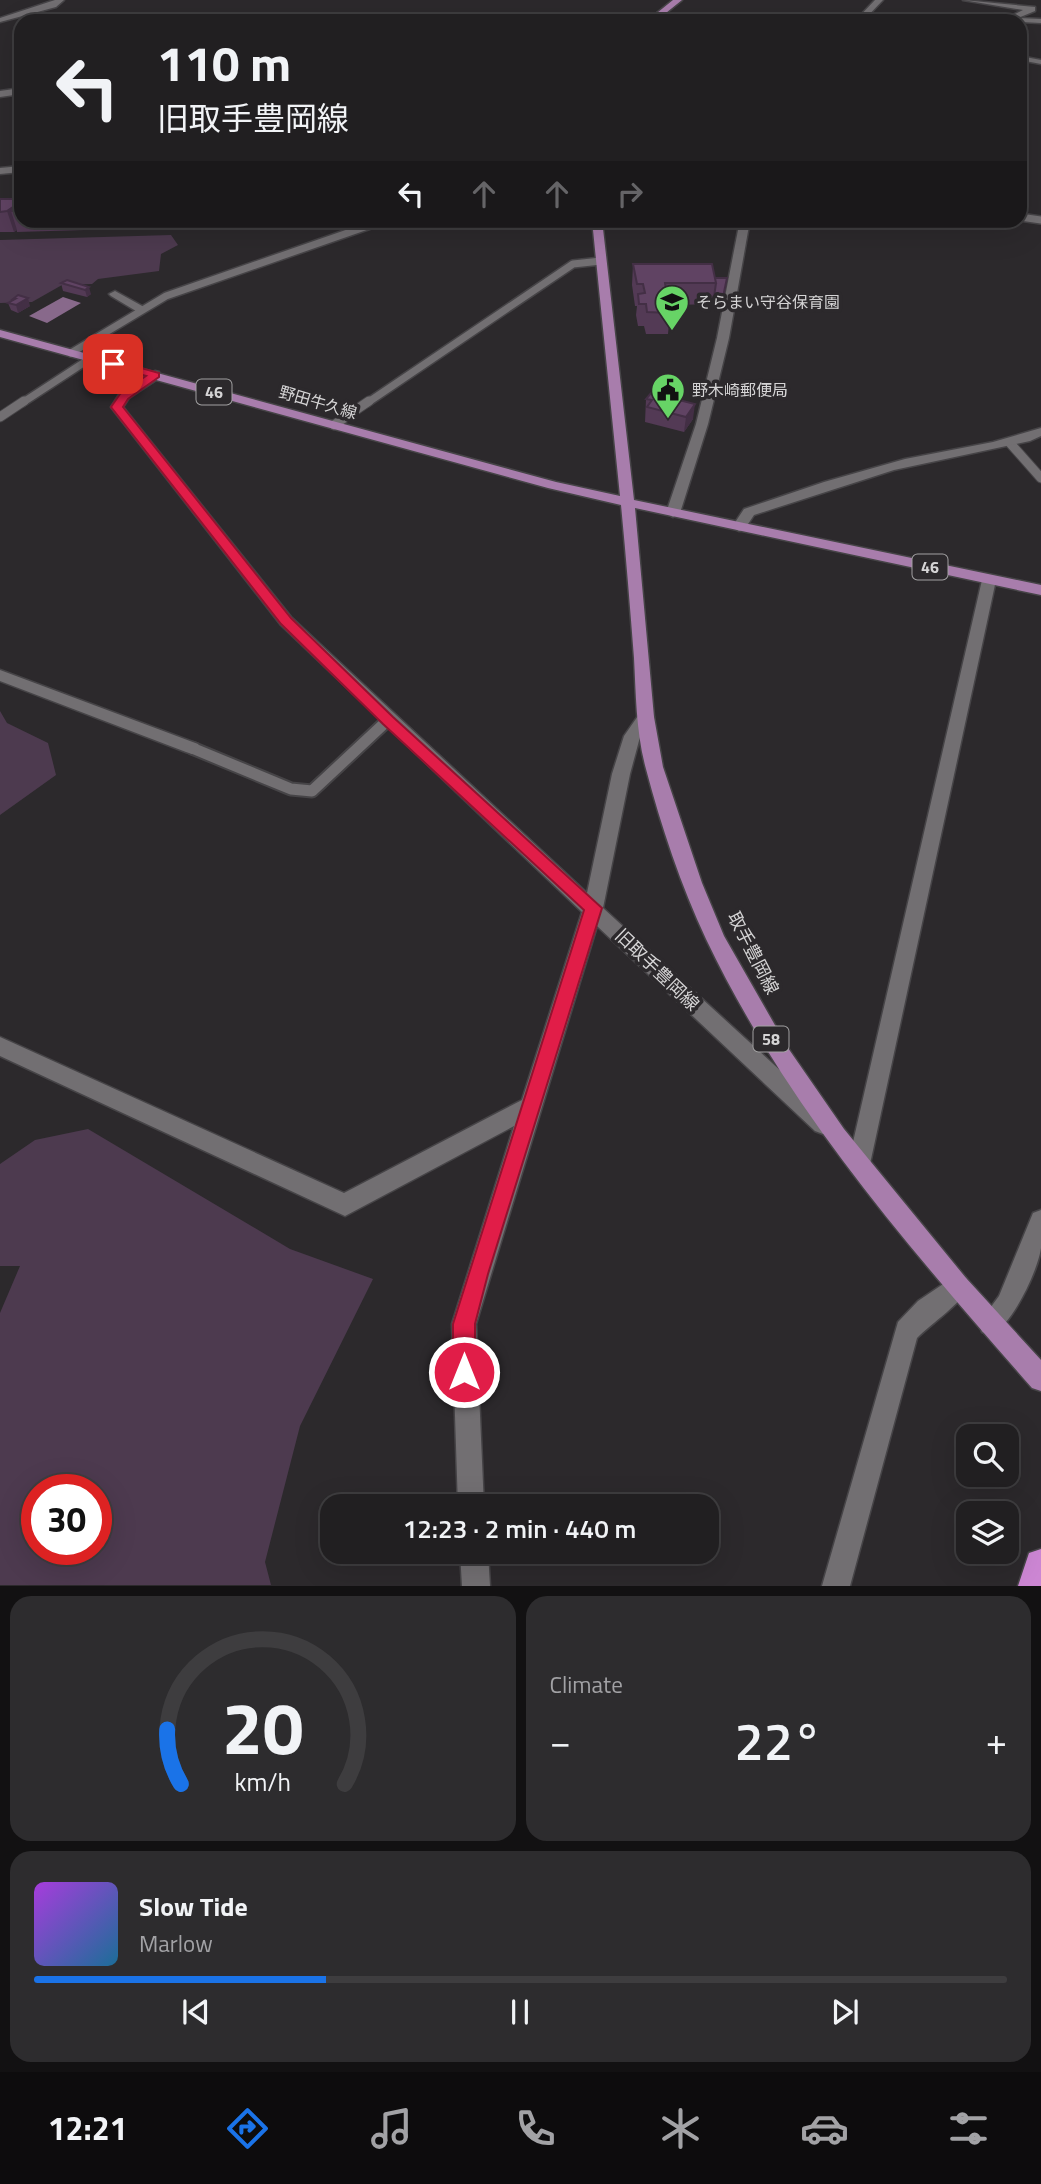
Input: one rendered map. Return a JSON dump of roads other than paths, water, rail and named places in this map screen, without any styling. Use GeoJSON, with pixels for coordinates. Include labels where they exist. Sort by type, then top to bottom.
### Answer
{"type":"FeatureCollection","features":[{"type":"Feature","properties":{"kind":"highway"},"geometry":{"type":"LineString","coordinates":[[1034,1586],[1041,1565]]}},
{"type":"Feature","properties":{"kind":"main road"},"geometry":{"type":"LineString","coordinates":[[660,14],[678,0]]}},
{"type":"Feature","properties":{"kind":"main road"},"geometry":{"type":"LineString","coordinates":[[598,228],[627,503]]}},
{"type":"Feature","properties":{"kind":"main road","name":"野田牛久線"},"geometry":{"type":"LineString","coordinates":[[0,333],[627,503],[1041,590]]}},
{"type":"Feature","properties":{"kind":"main road","name":"取手豊岡線"},"geometry":{"type":"LineString","coordinates":[[627,503],[646,717],[654,767],[693,883],[715,937],[781,1055],[836,1136],[958,1286],[1040,1378]]}},
{"type":"Feature","properties":{"kind":"street"},"geometry":{"type":"LineString","coordinates":[[21,14],[53,5],[60,0]]}},
{"type":"Feature","properties":{"kind":"street"},"geometry":{"type":"LineString","coordinates":[[866,14],[879,0]]}},
{"type":"Feature","properties":{"kind":"street"},"geometry":{"type":"LineString","coordinates":[[967,0],[1032,9]]}},
{"type":"Feature","properties":{"kind":"street"},"geometry":{"type":"LineString","coordinates":[[1021,14],[1041,5]]}},
{"type":"Feature","properties":{"kind":"street"},"geometry":{"type":"LineString","coordinates":[[673,513],[702,424],[723,338],[744,228]]}},
{"type":"Feature","properties":{"kind":"street"},"geometry":{"type":"LineString","coordinates":[[115,294],[140,309]]}},
{"type":"Feature","properties":{"kind":"street","name":"旧取手豊岡線"},"geometry":{"type":"LineString","coordinates":[[155,375],[124,396],[117,407],[286,621],[388,720],[836,1136]]}},
{"type":"Feature","properties":{"kind":"street"},"geometry":{"type":"LineString","coordinates":[[739,527],[749,512],[873,471],[1010,443],[1041,432]]}},
{"type":"Feature","properties":{"kind":"street"},"geometry":{"type":"LineString","coordinates":[[859,1164],[989,580]]}},
{"type":"Feature","properties":{"kind":"street"},"geometry":{"type":"LineString","coordinates":[[0,675],[192,748]]}},
{"type":"Feature","properties":{"kind":"street"},"geometry":{"type":"LineString","coordinates":[[471,1494],[464,1324],[593,908],[621,774],[632,736],[646,717]]}},
{"type":"Feature","properties":{"kind":"street"},"geometry":{"type":"LineString","coordinates":[[0,1045],[345,1205],[531,1106]]}},
{"type":"Feature","properties":{"kind":"street"},"geometry":{"type":"LineString","coordinates":[[991,1323],[1007,1304],[1041,1221]]}},
{"type":"Feature","properties":{"kind":"street"},"geometry":{"type":"LineString","coordinates":[[836,1586],[907,1331],[927,1310],[958,1286]]}},
{"type":"Feature","properties":{"kind":"street"},"geometry":{"type":"LineString","coordinates":[[475,1564],[476,1586]]}},
{"type":"Feature","properties":{"kind":"lane"},"geometry":{"type":"LineString","coordinates":[[71,352],[140,309],[195,285],[362,228]]}},
{"type":"Feature","properties":{"kind":"lane"},"geometry":{"type":"LineString","coordinates":[[334,425],[573,264],[601,261]]}},
{"type":"Feature","properties":{"kind":"lane"},"geometry":{"type":"LineString","coordinates":[[0,417],[91,358]]}},
{"type":"Feature","properties":{"kind":"lane"},"geometry":{"type":"LineString","coordinates":[[1010,443],[1041,478]]}},
{"type":"Feature","properties":{"kind":"lane"},"geometry":{"type":"LineString","coordinates":[[192,748],[291,789],[312,791],[388,720]]}},
{"type":"Feature","properties":{"kind":"place","name":"そらまい守谷保育園"},"geometry":{"type":"Point","coordinates":[672,332]}},
{"type":"Feature","properties":{"kind":"place","name":"野木崎郵便局"},"geometry":{"type":"Point","coordinates":[668,420]}}]}
